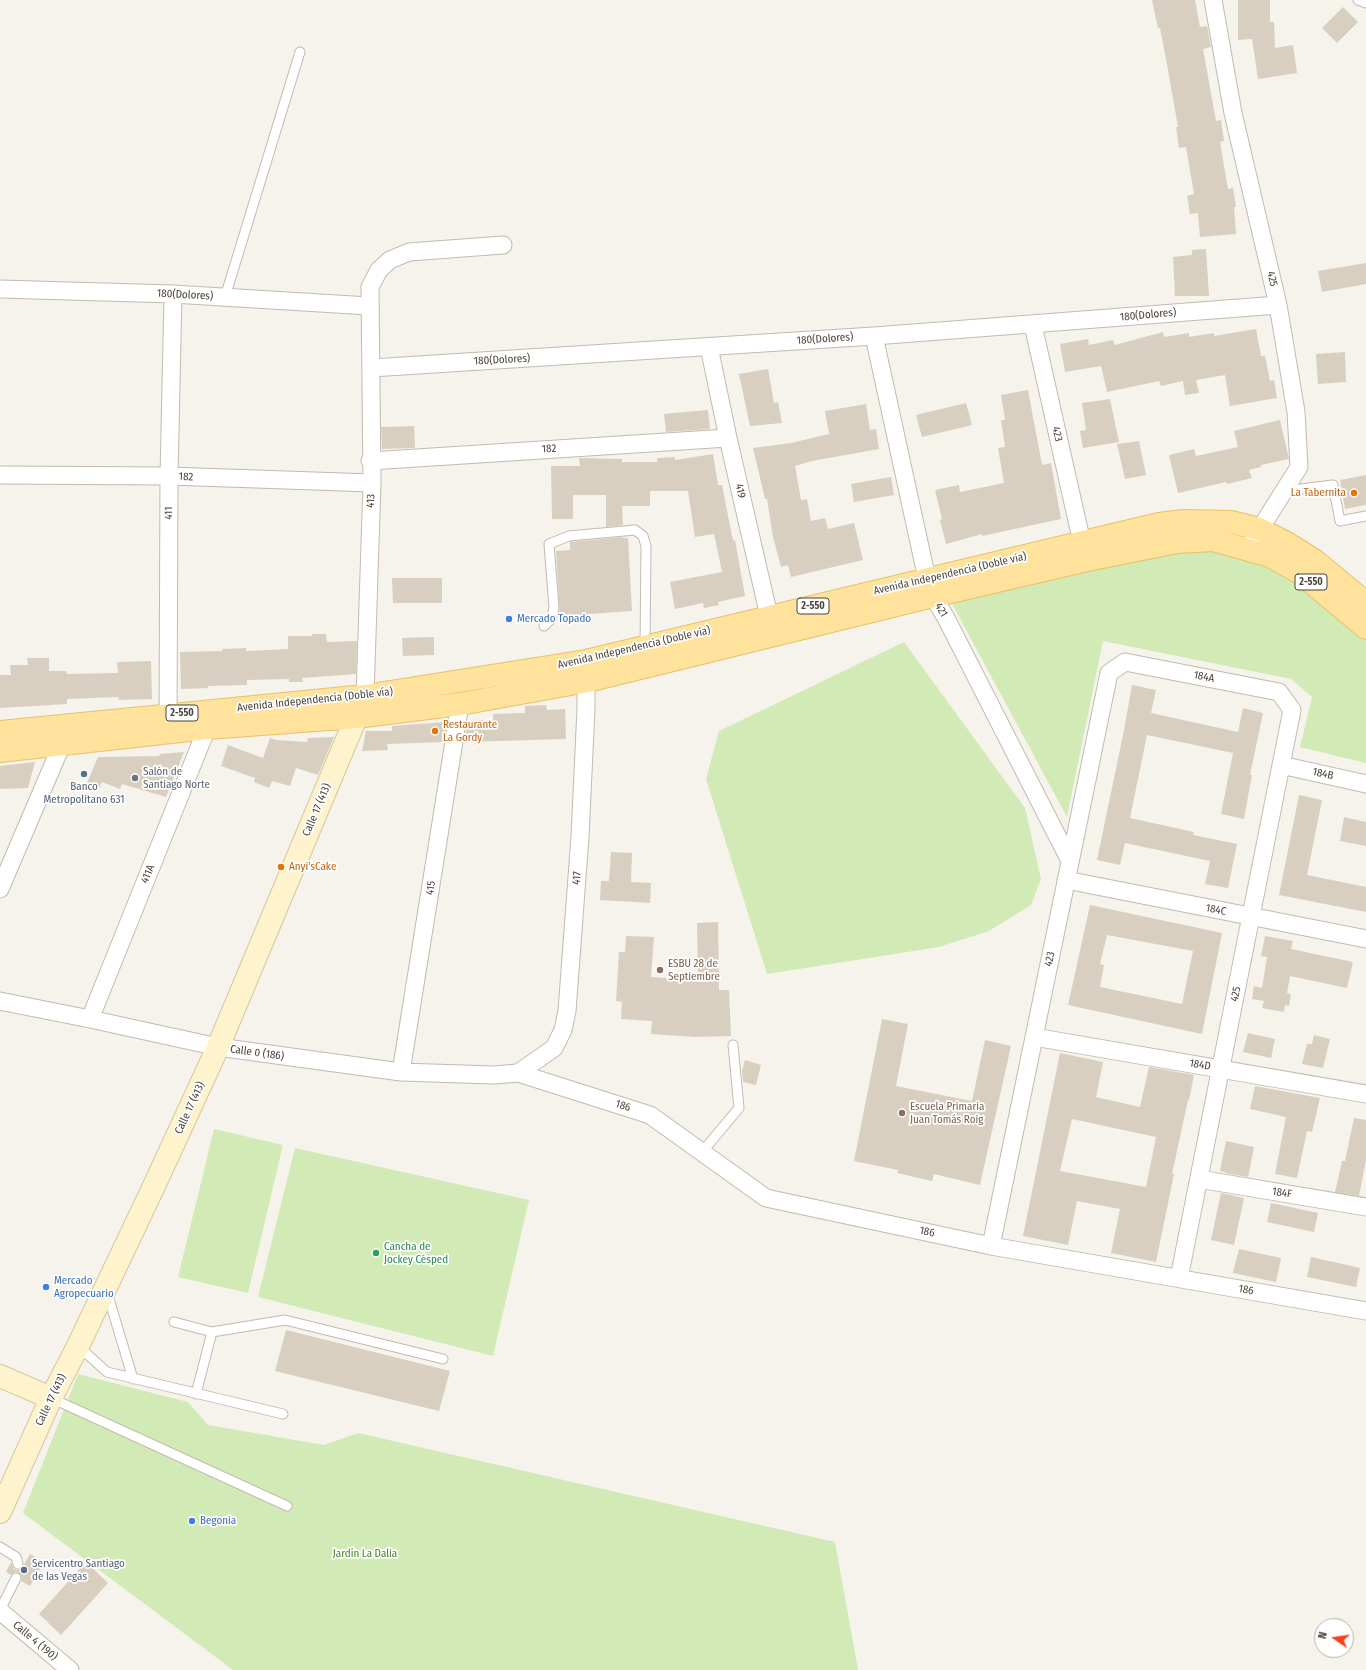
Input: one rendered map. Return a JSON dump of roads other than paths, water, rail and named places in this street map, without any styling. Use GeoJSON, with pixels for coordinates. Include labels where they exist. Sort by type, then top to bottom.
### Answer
{"type":"FeatureCollection","features":[{"type":"Feature","properties":{"kind":"main road","name":"Avenida Independencia (Doble vía)"},"geometry":{"type":"LineString","coordinates":[[167,724],[207,728],[356,717],[460,704],[587,671],[930,587],[1159,524],[1184,521],[1231,522],[1259,529]]}},
{"type":"Feature","properties":{"kind":"main road","name":"2-550"},"geometry":{"type":"LineString","coordinates":[[1259,529],[1285,542],[1314,560],[1366,603]]}},
{"type":"Feature","properties":{"kind":"main road","name":"Avenida Independencia (Doble vía)"},"geometry":{"type":"LineString","coordinates":[[930,587],[1087,560],[1177,542],[1213,540],[1248,549]]}},
{"type":"Feature","properties":{"kind":"main road","name":"2-550"},"geometry":{"type":"LineString","coordinates":[[1248,549],[1270,556],[1299,572],[1366,628]]}},
{"type":"Feature","properties":{"kind":"main road","name":"Avenida Independencia (Doble vía)"},"geometry":{"type":"LineString","coordinates":[[0,732],[61,735],[167,724],[365,696],[587,671],[645,647],[772,626]]}},
{"type":"Feature","properties":{"kind":"main road","name":"Calle 17 (413)"},"geometry":{"type":"LineString","coordinates":[[0,1512],[51,1398],[78,1346],[218,1047],[365,696]]}},
{"type":"Feature","properties":{"kind":"main road","name":"Avenida Independencia (Doble vía)"},"geometry":{"type":"LineString","coordinates":[[0,751],[61,735]]}},
{"type":"Feature","properties":{"kind":"main road"},"geometry":{"type":"LineString","coordinates":[[0,1376],[51,1398]]}},
{"type":"Feature","properties":{"kind":"street","name":"425"},"geometry":{"type":"LineString","coordinates":[[1213,0],[1233,113],[1278,305],[1296,412],[1299,466],[1248,549]]}},
{"type":"Feature","properties":{"kind":"street","name":"413"},"geometry":{"type":"LineString","coordinates":[[365,696],[372,483],[370,461],[370,287],[379,270],[390,260],[409,252],[503,245]]}},
{"type":"Feature","properties":{"kind":"street","name":"180(Dolores)"},"geometry":{"type":"LineString","coordinates":[[0,289],[173,294],[369,306]]}},
{"type":"Feature","properties":{"kind":"street","name":"411"},"geometry":{"type":"LineString","coordinates":[[167,724],[169,476],[173,294]]}},
{"type":"Feature","properties":{"kind":"street","name":"180(Dolores)"},"geometry":{"type":"LineString","coordinates":[[371,368],[1033,325],[1278,305]]}},
{"type":"Feature","properties":{"kind":"street","name":"423"},"geometry":{"type":"LineString","coordinates":[[1033,325],[1082,544]]}},
{"type":"Feature","properties":{"kind":"street","name":"421"},"geometry":{"type":"LineString","coordinates":[[874,336],[930,587],[1070,861]]}},
{"type":"Feature","properties":{"kind":"street","name":"419"},"geometry":{"type":"LineString","coordinates":[[709,347],[728,438],[772,626]]}},
{"type":"Feature","properties":{"kind":"street","name":"182"},"geometry":{"type":"LineString","coordinates":[[370,461],[728,438]]}},
{"type":"Feature","properties":{"kind":"street","name":"182"},"geometry":{"type":"LineString","coordinates":[[0,474],[169,476],[372,483]]}},
{"type":"Feature","properties":{"kind":"street","name":"184A"},"geometry":{"type":"LineString","coordinates":[[1109,673],[1125,662],[1279,692],[1292,710]]}},
{"type":"Feature","properties":{"kind":"street","name":"417"},"geometry":{"type":"LineString","coordinates":[[518,1073],[554,1048],[563,1030],[567,1011],[580,830],[587,671]]}},
{"type":"Feature","properties":{"kind":"street","name":"423"},"geometry":{"type":"LineString","coordinates":[[991,1246],[1109,673]]}},
{"type":"Feature","properties":{"kind":"street","name":"415"},"geometry":{"type":"LineString","coordinates":[[401,1072],[460,704]]}},
{"type":"Feature","properties":{"kind":"street","name":"425"},"geometry":{"type":"LineString","coordinates":[[1179,1278],[1292,710]]}},
{"type":"Feature","properties":{"kind":"street","name":"411A"},"geometry":{"type":"LineString","coordinates":[[90,1019],[207,728]]}},
{"type":"Feature","properties":{"kind":"street"},"geometry":{"type":"LineString","coordinates":[[0,889],[61,735]]}},
{"type":"Feature","properties":{"kind":"street","name":"184B"},"geometry":{"type":"LineString","coordinates":[[1281,765],[1366,784]]}},
{"type":"Feature","properties":{"kind":"street","name":"184C"},"geometry":{"type":"LineString","coordinates":[[1066,880],[1366,939]]}},
{"type":"Feature","properties":{"kind":"street","name":"Calle 0 (186)"},"geometry":{"type":"LineString","coordinates":[[0,1001],[218,1047],[401,1072],[494,1075],[518,1073]]}},
{"type":"Feature","properties":{"kind":"street","name":"184D"},"geometry":{"type":"LineString","coordinates":[[1034,1037],[1366,1094]]}},
{"type":"Feature","properties":{"kind":"street","name":"186"},"geometry":{"type":"LineString","coordinates":[[518,1073],[650,1115],[766,1198],[991,1246],[1366,1311]]}},
{"type":"Feature","properties":{"kind":"street","name":"184F"},"geometry":{"type":"LineString","coordinates":[[1199,1179],[1366,1207]]}},
{"type":"Feature","properties":{"kind":"street","name":"Calle 4 (190)"},"geometry":{"type":"LineString","coordinates":[[0,1611],[70,1670]]}},
{"type":"Feature","properties":{"kind":"lane"},"geometry":{"type":"LineString","coordinates":[[1358,0],[1366,3]]}},
{"type":"Feature","properties":{"kind":"lane"},"geometry":{"type":"LineString","coordinates":[[225,297],[300,52]]}},
{"type":"Feature","properties":{"kind":"lane"},"geometry":{"type":"LineString","coordinates":[[1283,491],[1333,484],[1340,522],[1366,516]]}},
{"type":"Feature","properties":{"kind":"lane"},"geometry":{"type":"LineString","coordinates":[[544,626],[551,618],[554,608],[549,544],[569,536],[635,530],[643,536],[646,546],[645,647]]}},
{"type":"Feature","properties":{"kind":"lane"},"geometry":{"type":"LineString","coordinates":[[702,1152],[739,1108],[733,1045]]}},
{"type":"Feature","properties":{"kind":"lane"},"geometry":{"type":"LineString","coordinates":[[106,1287],[133,1379]]}},
{"type":"Feature","properties":{"kind":"lane"},"geometry":{"type":"LineString","coordinates":[[174,1322],[212,1332],[285,1320],[443,1359]]}},
{"type":"Feature","properties":{"kind":"lane"},"geometry":{"type":"LineString","coordinates":[[196,1394],[212,1332]]}},
{"type":"Feature","properties":{"kind":"lane"},"geometry":{"type":"LineString","coordinates":[[78,1346],[107,1372],[283,1414]]}},
{"type":"Feature","properties":{"kind":"lane"},"geometry":{"type":"LineString","coordinates":[[51,1398],[287,1506]]}},
{"type":"Feature","properties":{"kind":"lane"},"geometry":{"type":"LineString","coordinates":[[0,1547],[16,1557],[18,1564]]}},
{"type":"Feature","properties":{"kind":"lane"},"geometry":{"type":"LineString","coordinates":[[0,1611],[16,1578]]}},
{"type":"Feature","properties":{"kind":"place","name":"La Tabernita"},"geometry":{"type":"Point","coordinates":[1354,493]}},
{"type":"Feature","properties":{"kind":"place","name":"Mercado Topado"},"geometry":{"type":"Point","coordinates":[509,619]}},
{"type":"Feature","properties":{"kind":"place","name":"Restaurante La Gordy"},"geometry":{"type":"Point","coordinates":[435,731]}},
{"type":"Feature","properties":{"kind":"place","name":"Banco Metropolitano 631"},"geometry":{"type":"Point","coordinates":[84,774]}},
{"type":"Feature","properties":{"kind":"place","name":"Salón de Santiago Norte"},"geometry":{"type":"Point","coordinates":[135,778]}},
{"type":"Feature","properties":{"kind":"place","name":"Anyi'sCake"},"geometry":{"type":"Point","coordinates":[281,867]}},
{"type":"Feature","properties":{"kind":"place","name":"ESBU 28 de Septiembre"},"geometry":{"type":"Point","coordinates":[660,970]}},
{"type":"Feature","properties":{"kind":"place","name":"Escuela Primaria Juan Tomás Roig"},"geometry":{"type":"Point","coordinates":[902,1113]}},
{"type":"Feature","properties":{"kind":"place","name":"Cancha de Jockey Césped"},"geometry":{"type":"Point","coordinates":[376,1253]}},
{"type":"Feature","properties":{"kind":"place","name":"Mercado Agropecuario"},"geometry":{"type":"Point","coordinates":[46,1287]}},
{"type":"Feature","properties":{"kind":"place","name":"Begonia"},"geometry":{"type":"Point","coordinates":[192,1521]}},
{"type":"Feature","properties":{"kind":"place","name":"Servicentro Santiago de las Vegas"},"geometry":{"type":"Point","coordinates":[24,1570]}},
{"type":"Feature","properties":{"kind":"park label","name":"Jardín La Dalia"},"geometry":{"type":"Point","coordinates":[365,1554]}}]}
